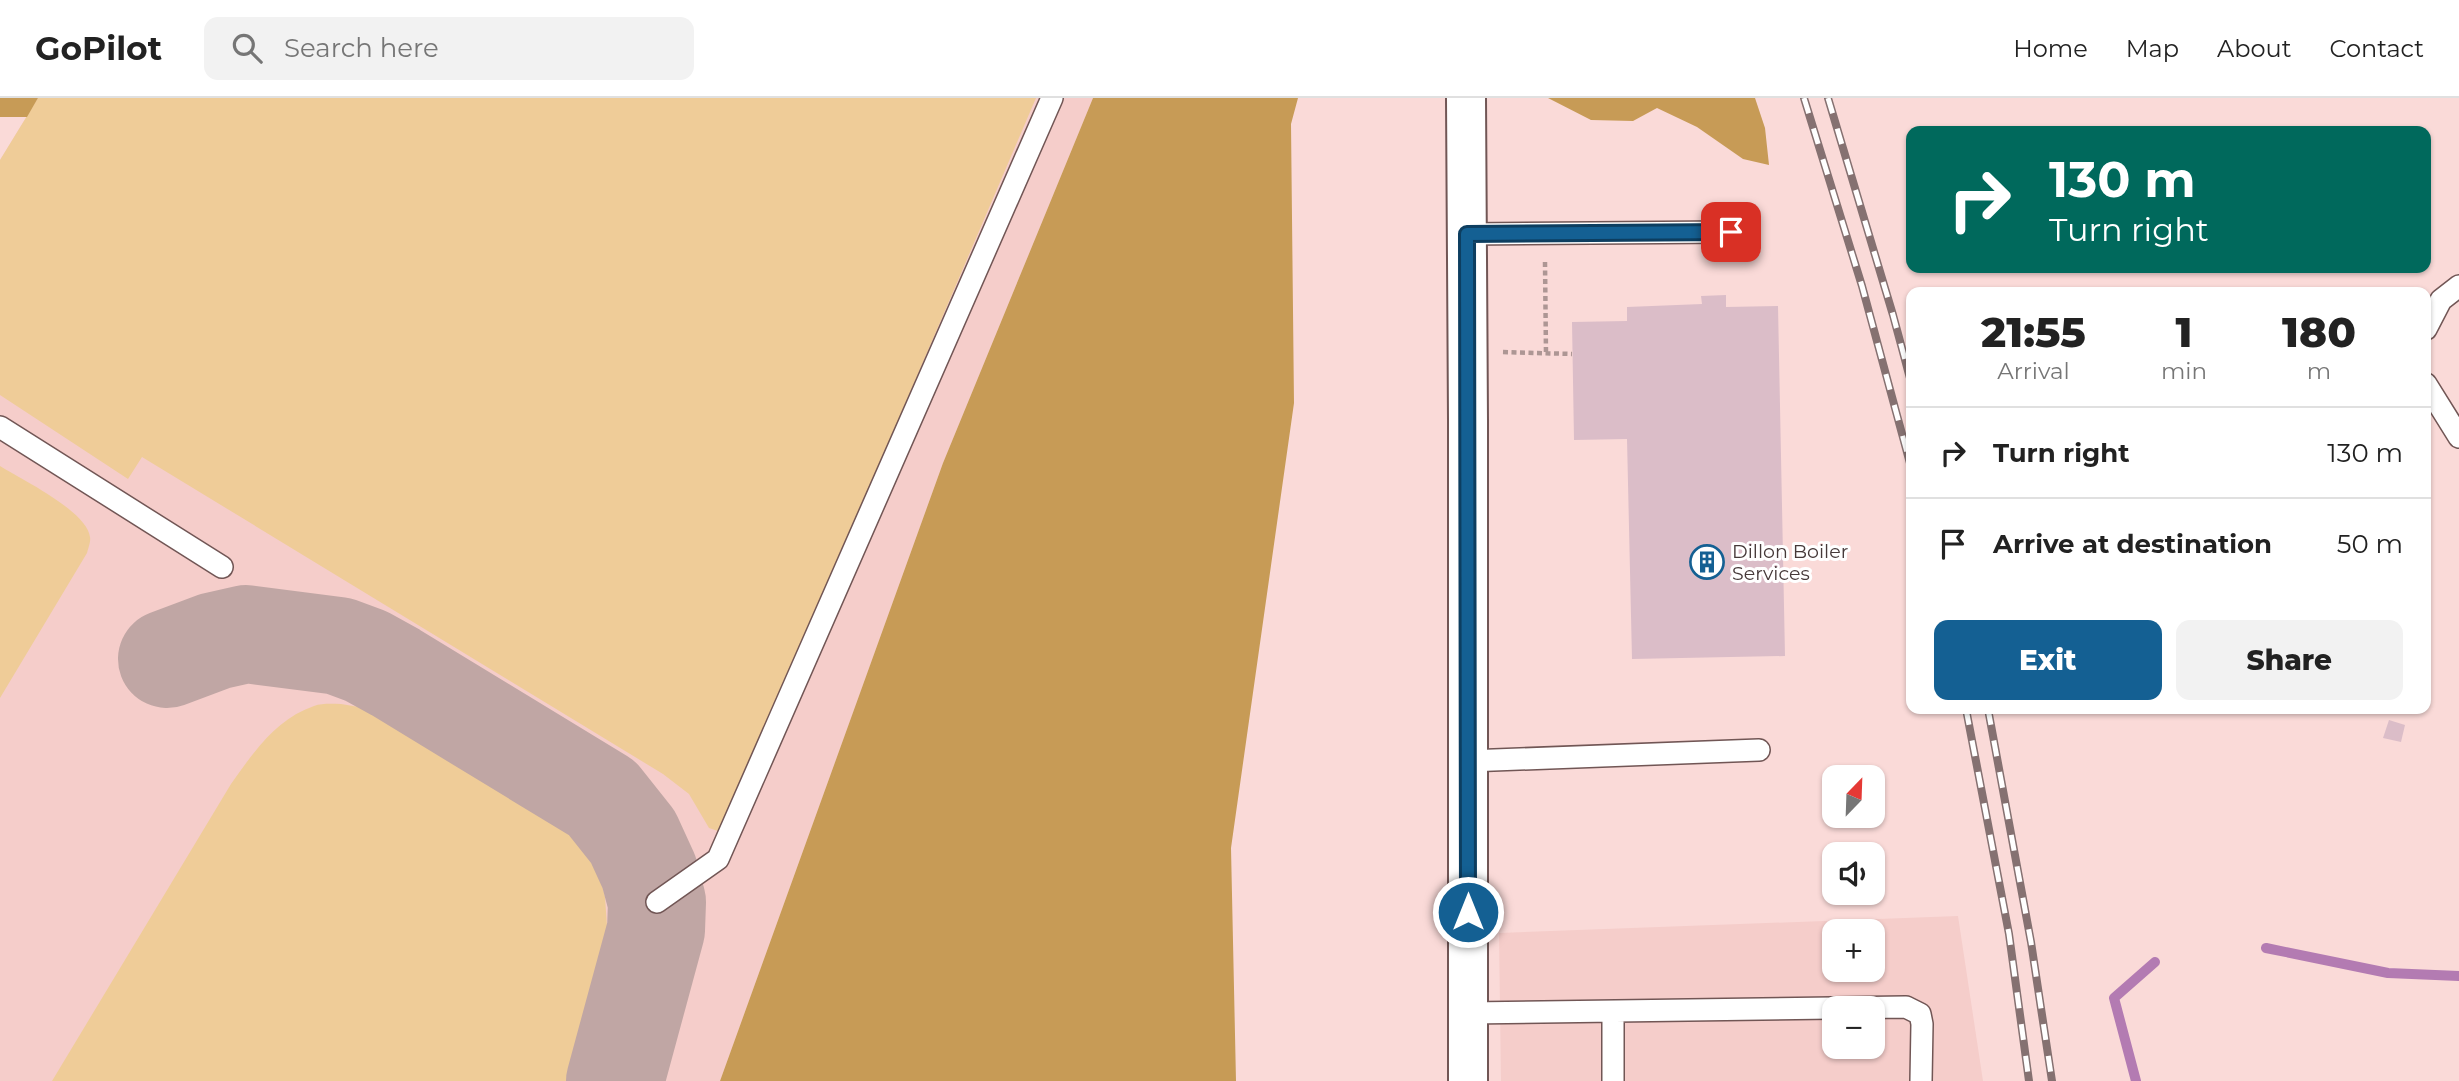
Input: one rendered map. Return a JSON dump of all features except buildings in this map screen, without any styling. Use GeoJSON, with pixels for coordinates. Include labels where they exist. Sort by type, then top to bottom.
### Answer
{"type":"FeatureCollection","features":[{"type":"Feature","properties":{"kind":"main road"},"geometry":{"type":"LineString","coordinates":[[1466,98],[1468,1081]]}},
{"type":"Feature","properties":{"kind":"lane"},"geometry":{"type":"LineString","coordinates":[[657,902],[719,859],[1052,98]]}},
{"type":"Feature","properties":{"kind":"lane"},"geometry":{"type":"LineString","coordinates":[[1467,234],[1731,232]]}},
{"type":"Feature","properties":{"kind":"lane"},"geometry":{"type":"LineString","coordinates":[[2431,319],[2441,300],[2459,286]]}},
{"type":"Feature","properties":{"kind":"lane"},"geometry":{"type":"LineString","coordinates":[[2431,392],[2459,437]]}},
{"type":"Feature","properties":{"kind":"lane"},"geometry":{"type":"LineString","coordinates":[[0,427],[222,567]]}},
{"type":"Feature","properties":{"kind":"lane"},"geometry":{"type":"LineString","coordinates":[[1468,761],[1759,750]]}},
{"type":"Feature","properties":{"kind":"lane"},"geometry":{"type":"LineString","coordinates":[[1468,1013],[1906,1007],[1920,1014],[1921,1081]]}},
{"type":"Feature","properties":{"kind":"lane"},"geometry":{"type":"LineString","coordinates":[[1613,1012],[1613,1081]]}},
{"type":"Feature","properties":{"kind":"path"},"geometry":{"type":"LineString","coordinates":[[1545,233],[1546,354]]}},
{"type":"Feature","properties":{"kind":"path"},"geometry":{"type":"LineString","coordinates":[[1468,351],[1572,354]]}},
{"type":"Feature","properties":{"kind":"shaded area"},"geometry":{"type":"Polygon","coordinates":[[[0,98],[38,98],[27,117],[0,117],[0,98]]]}},
{"type":"Feature","properties":{"kind":"shaded area"},"geometry":{"type":"Polygon","coordinates":[[[38,98],[1093,98],[943,463],[720,1081],[0,1081],[0,160],[38,98]]]}},
{"type":"Feature","properties":{"kind":"shaded area"},"geometry":{"type":"Polygon","coordinates":[[[38,98],[1036,98],[725,825],[718,831],[709,828],[689,794],[663,774],[142,457],[128,479],[0,395],[0,160],[38,98]]]}},
{"type":"Feature","properties":{"kind":"shaded area"},"geometry":{"type":"Polygon","coordinates":[[[1093,98],[1298,98],[1291,124],[1294,403],[1231,848],[1236,1081],[720,1081],[943,463],[1093,98]]]}},
{"type":"Feature","properties":{"kind":"shaded area"},"geometry":{"type":"Polygon","coordinates":[[[1548,98],[1755,98],[1765,128],[1769,165],[1743,159],[1697,127],[1657,108],[1633,121],[1591,120],[1548,98]]]}},
{"type":"Feature","properties":{"kind":"shaded area"},"geometry":{"type":"Polygon","coordinates":[[[0,466],[66,507],[86,527],[90,539],[87,553],[0,698],[0,466]]]}},
{"type":"Feature","properties":{"kind":"shaded area"},"geometry":{"type":"Polygon","coordinates":[[[341,704],[365,708],[564,827],[598,867],[605,897],[607,926],[600,971],[569,1081],[52,1081],[231,784],[248,761],[266,738],[288,719],[317,705],[341,704]]]}},
{"type":"Feature","properties":{"kind":"shaded area"},"geometry":{"type":"Polygon","coordinates":[[[1958,916],[1983,1081],[1501,1081],[1499,933],[1822,921],[1822,982],[1885,982],[1885,919],[1877,919],[1958,916]]]}},
{"type":"Feature","properties":{"kind":"waterway"},"geometry":{"type":"LineString","coordinates":[[2266,948],[2388,973],[2459,976]]}},
{"type":"Feature","properties":{"kind":"waterway"},"geometry":{"type":"LineString","coordinates":[[2136,1081],[2114,998],[2155,962]]}},
{"type":"Feature","properties":{"kind":"taxiway"},"geometry":{"type":"LineString","coordinates":[[167,659],[215,641],[246,634],[339,646],[366,656],[395,672],[602,798],[633,837],[649,872],[657,902],[656,930],[615,1081]]}},
{"type":"Feature","properties":{"kind":"railway"},"geometry":{"type":"LineString","coordinates":[[1804,98],[1862,286],[1906,449]]}},
{"type":"Feature","properties":{"kind":"railway"},"geometry":{"type":"LineString","coordinates":[[1828,98],[1906,363]]}},
{"type":"Feature","properties":{"kind":"railway"},"geometry":{"type":"LineString","coordinates":[[1967,714],[2009,934],[2029,1081]]}},
{"type":"Feature","properties":{"kind":"railway"},"geometry":{"type":"LineString","coordinates":[[1989,714],[2031,942],[2052,1081]]}},
{"type":"Feature","properties":{"kind":"place","name":"Dillon Boiler Services"},"geometry":{"type":"Point","coordinates":[1707,562]}},
{"type":"Feature","properties":{"kind":"route"},"geometry":{"type":"LineString","coordinates":[[1468,912],[1467,234],[1731,232]]}}]}
